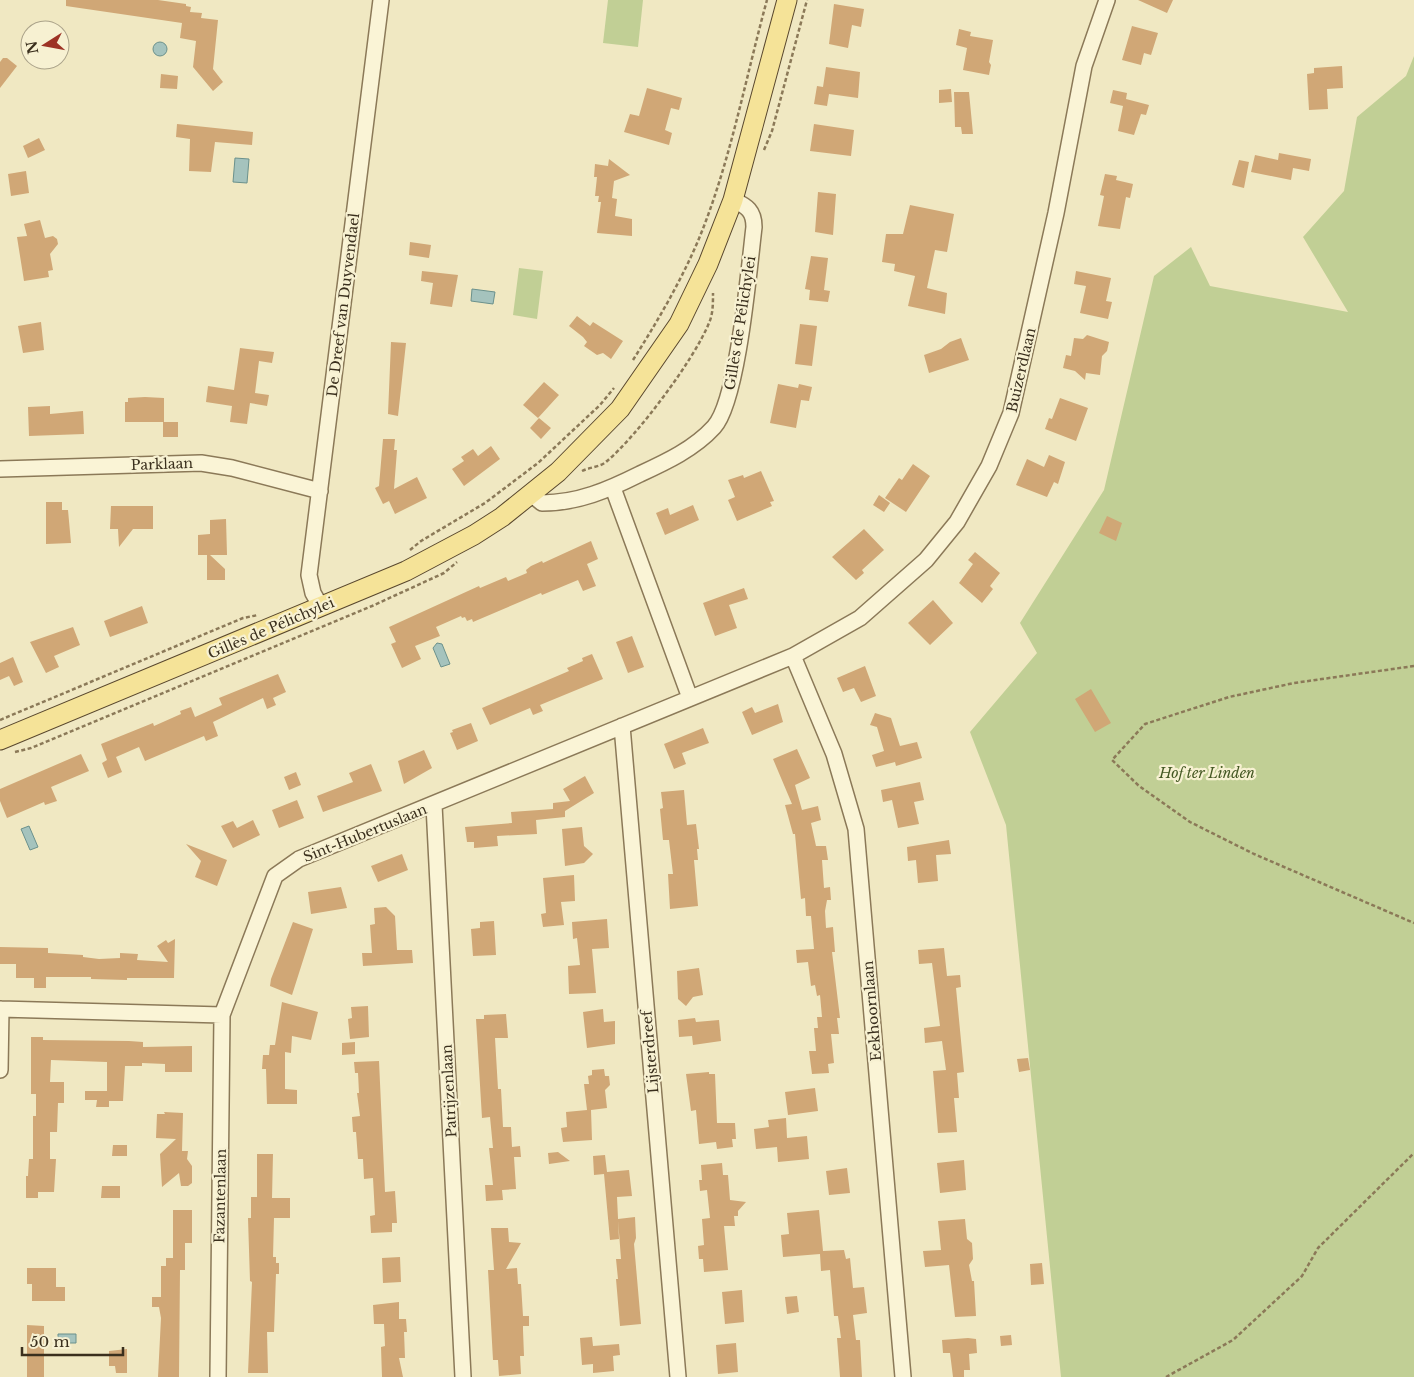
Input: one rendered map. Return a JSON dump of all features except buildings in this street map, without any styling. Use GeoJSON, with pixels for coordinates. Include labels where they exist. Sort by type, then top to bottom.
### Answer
{"type":"FeatureCollection","features":[{"type":"Feature","properties":{"kind":"main road","name":"Gillès de Pélichylei"},"geometry":{"type":"LineString","coordinates":[[0,740],[321,607],[442,553],[502,517],[558,472],[620,409],[679,324],[708,264],[733,200],[787,0]]}},
{"type":"Feature","properties":{"kind":"street","name":"De Dreef van Duyvendael"},"geometry":{"type":"LineString","coordinates":[[321,607],[313,593],[309,575],[381,0]]}},
{"type":"Feature","properties":{"kind":"street","name":"Buizerdlaan"},"geometry":{"type":"LineString","coordinates":[[793,656],[860,618],[926,560],[957,522],[990,466],[1011,413],[1056,214],[1084,66],[1107,0]]}},
{"type":"Feature","properties":{"kind":"street","name":"Gillès de Pélichylei"},"geometry":{"type":"LineString","coordinates":[[531,494],[542,503],[572,502],[613,488],[671,459],[700,440],[715,426],[731,389],[754,216],[750,209],[733,200]]}},
{"type":"Feature","properties":{"kind":"street","name":"Parklaan"},"geometry":{"type":"LineString","coordinates":[[0,469],[201,463],[232,468],[320,491]]}},
{"type":"Feature","properties":{"kind":"street"},"geometry":{"type":"LineString","coordinates":[[613,488],[690,698]]}},
{"type":"Feature","properties":{"kind":"street","name":"Sint-Hubertuslaan"},"geometry":{"type":"LineString","coordinates":[[222,1016],[275,876],[299,859],[793,656]]}},
{"type":"Feature","properties":{"kind":"street","name":"Eekhoornlaan"},"geometry":{"type":"LineString","coordinates":[[793,656],[834,754],[856,829],[902,1377]]}},
{"type":"Feature","properties":{"kind":"street","name":"Lijsterdreef"},"geometry":{"type":"LineString","coordinates":[[622,726],[678,1377]]}},
{"type":"Feature","properties":{"kind":"street","name":"Patrijzenlaan"},"geometry":{"type":"LineString","coordinates":[[434,805],[463,1377]]}},
{"type":"Feature","properties":{"kind":"street"},"geometry":{"type":"LineString","coordinates":[[0,1070],[0,1009],[222,1016]]}},
{"type":"Feature","properties":{"kind":"street","name":"Fazantenlaan"},"geometry":{"type":"LineString","coordinates":[[218,1377],[222,1016]]}},
{"type":"Feature","properties":{"kind":"path"},"geometry":{"type":"LineString","coordinates":[[631,363],[657,322],[698,240],[720,173],[767,0]]}},
{"type":"Feature","properties":{"kind":"path"},"geometry":{"type":"LineString","coordinates":[[405,555],[421,541],[485,504],[538,464],[600,405],[616,384]]}},
{"type":"Feature","properties":{"kind":"path"},"geometry":{"type":"LineString","coordinates":[[0,720],[243,618],[265,615]]}},
{"type":"Feature","properties":{"kind":"path"},"geometry":{"type":"LineString","coordinates":[[1414,666],[1294,683],[1229,697],[1145,724],[1112,760],[1139,786],[1190,822],[1254,854],[1414,923]]}},
{"type":"Feature","properties":{"kind":"path"},"geometry":{"type":"LineString","coordinates":[[1166,1377],[1233,1340],[1302,1276],[1318,1248],[1414,1153]]}},
{"type":"Feature","properties":{"kind":"green space"},"geometry":{"type":"Polygon","coordinates":[[[608,0],[643,0],[638,47],[603,43],[608,0]]]}},
{"type":"Feature","properties":{"kind":"green space","name":"Hof ter Linden"},"geometry":{"type":"Polygon","coordinates":[[[1414,56],[1414,1377],[1061,1377],[1006,825],[970,732],[1037,653],[1020,623],[1104,490],[1154,276],[1191,247],[1210,286],[1348,312],[1303,237],[1344,191],[1357,117],[1406,76],[1414,56]]]}},
{"type":"Feature","properties":{"kind":"green space"},"geometry":{"type":"Polygon","coordinates":[[[519,268],[543,271],[537,319],[513,315],[519,268]]]}},
{"type":"Feature","properties":{"kind":"water"},"geometry":{"type":"Polygon","coordinates":[[[157,42],[163,42],[167,49],[163,56],[157,56],[153,52],[153,46],[157,42]]]}},
{"type":"Feature","properties":{"kind":"water"},"geometry":{"type":"Polygon","coordinates":[[[235,158],[249,159],[247,183],[233,182],[235,158]]]}},
{"type":"Feature","properties":{"kind":"water"},"geometry":{"type":"Polygon","coordinates":[[[472,289],[495,292],[493,304],[471,301],[472,289]]]}},
{"type":"Feature","properties":{"kind":"water"},"geometry":{"type":"Polygon","coordinates":[[[437,643],[442,644],[450,664],[441,667],[433,648],[437,643]]]}},
{"type":"Feature","properties":{"kind":"water"},"geometry":{"type":"Polygon","coordinates":[[[29,826],[38,847],[30,850],[21,829],[29,826]]]}},
{"type":"Feature","properties":{"kind":"water"},"geometry":{"type":"Polygon","coordinates":[[[58,1334],[76,1334],[76,1343],[58,1343],[58,1334]]]}}]}
